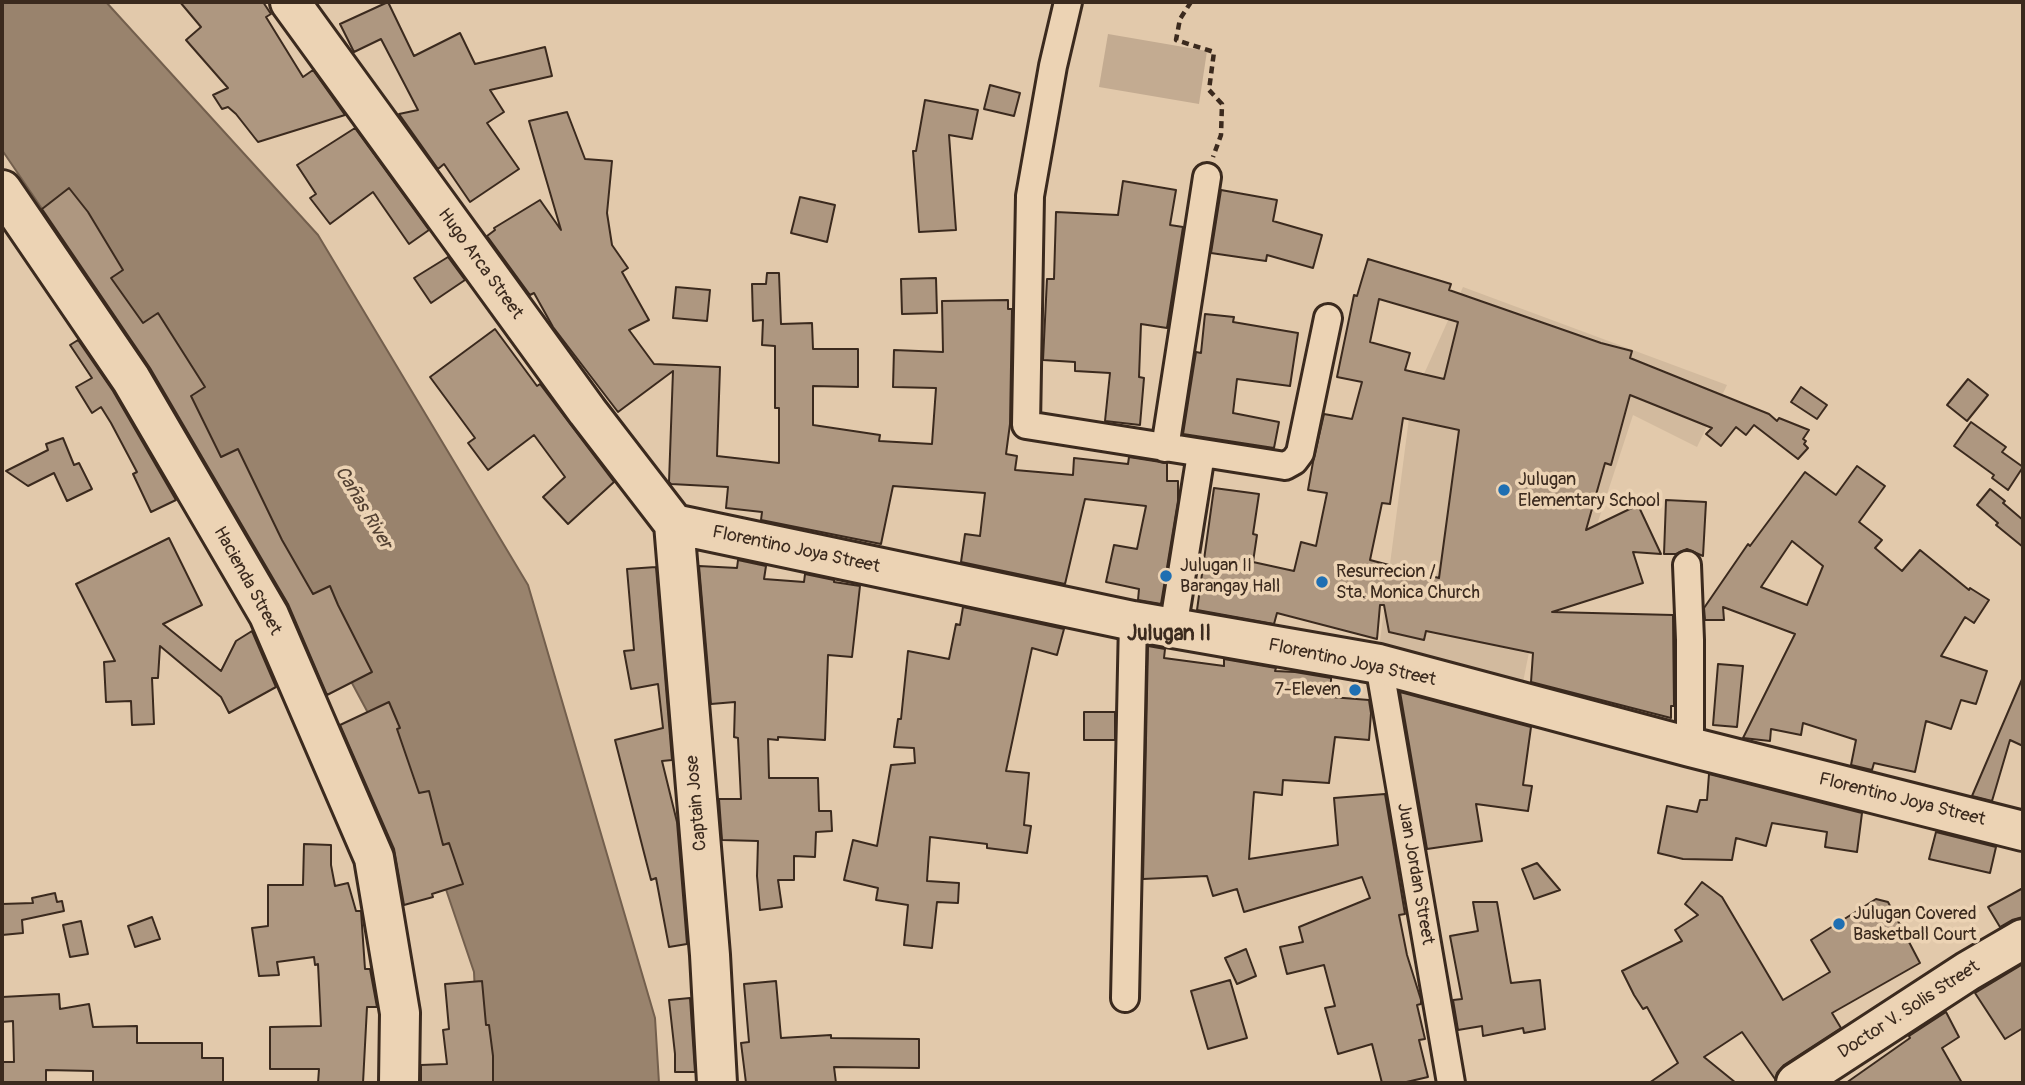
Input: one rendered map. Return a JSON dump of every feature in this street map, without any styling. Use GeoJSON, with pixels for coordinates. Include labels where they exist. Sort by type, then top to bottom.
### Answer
{"type":"FeatureCollection","features":[{"type":"Feature","properties":{"kind":"street","name":"Hugo Arca Street"},"geometry":{"type":"LineString","coordinates":[[290,2],[587,411],[674,524]]}},
{"type":"Feature","properties":{"kind":"street"},"geometry":{"type":"LineString","coordinates":[[1068,2],[1053,66],[1030,196],[1026,425],[1285,466],[1294,461],[1300,453],[1328,318]]}},
{"type":"Feature","properties":{"kind":"street"},"geometry":{"type":"LineString","coordinates":[[1164,448],[1207,177]]}},
{"type":"Feature","properties":{"kind":"street","name":"Hacienda Street"},"geometry":{"type":"LineString","coordinates":[[2,190],[131,379],[269,615],[374,858],[400,1013],[399,1083]]}},
{"type":"Feature","properties":{"kind":"street"},"geometry":{"type":"LineString","coordinates":[[1173,629],[1201,454]]}},
{"type":"Feature","properties":{"kind":"street","name":"Florentino Joya Street"},"geometry":{"type":"LineString","coordinates":[[674,524],[1173,629],[1379,664],[1690,747],[2023,831]]}},
{"type":"Feature","properties":{"kind":"street","name":"Captain Jose"},"geometry":{"type":"LineString","coordinates":[[674,524],[718,1083]]}},
{"type":"Feature","properties":{"kind":"street"},"geometry":{"type":"LineString","coordinates":[[1687,565],[1690,747]]}},
{"type":"Feature","properties":{"kind":"street"},"geometry":{"type":"LineString","coordinates":[[1125,998],[1133,621]]}},
{"type":"Feature","properties":{"kind":"street","name":"Juan Jordan Street"},"geometry":{"type":"LineString","coordinates":[[1379,664],[1451,1083]]}},
{"type":"Feature","properties":{"kind":"street","name":"Doctor V. Solis Street"},"geometry":{"type":"LineString","coordinates":[[1796,1083],[1968,971],[2023,939]]}},
{"type":"Feature","properties":{"kind":"path"},"geometry":{"type":"LineString","coordinates":[[1191,2],[1180,19],[1176,40],[1214,52],[1209,90],[1222,104],[1220,135],[1207,177]]}},
{"type":"Feature","properties":{"kind":"shaded area"},"geometry":{"type":"Polygon","coordinates":[[[1108,34],[1207,51],[1199,104],[1099,87],[1108,34]]]}},
{"type":"Feature","properties":{"kind":"shaded area","name":"Julugan Elementary School"},"geometry":{"type":"Polygon","coordinates":[[[1463,287],[1727,385],[1697,447],[1633,415],[1594,534],[1553,533],[1521,692],[1378,656],[1411,403],[1463,287]]]}},
{"type":"Feature","properties":{"kind":"water","name":"Cañas River"},"geometry":{"type":"Polygon","coordinates":[[[2,2],[106,2],[318,235],[528,585],[655,1018],[659,1083],[479,1083],[474,972],[417,804],[303,592],[2,150],[2,2]]]}},
{"type":"Feature","properties":{"kind":"building"},"geometry":{"type":"Polygon","coordinates":[[[180,2],[263,2],[271,14],[266,17],[303,77],[313,70],[345,115],[258,142],[236,114],[228,107],[222,109],[213,95],[228,88],[186,40],[201,27],[180,2]]]}},
{"type":"Feature","properties":{"kind":"building"},"geometry":{"type":"Polygon","coordinates":[[[388,2],[414,56],[460,33],[475,64],[545,47],[552,76],[490,90],[504,112],[487,123],[519,169],[470,202],[444,164],[438,169],[399,114],[418,110],[381,39],[354,52],[340,24],[388,2]]]}},
{"type":"Feature","properties":{"kind":"building"},"geometry":{"type":"Polygon","coordinates":[[[990,85],[1020,93],[1014,116],[984,109],[990,85]]]}},
{"type":"Feature","properties":{"kind":"building"},"geometry":{"type":"Polygon","coordinates":[[[925,100],[978,110],[972,139],[949,135],[956,230],[919,232],[913,151],[916,151],[925,100]]]}},
{"type":"Feature","properties":{"kind":"building"},"geometry":{"type":"Polygon","coordinates":[[[567,112],[585,159],[612,161],[607,213],[612,245],[628,268],[622,272],[649,320],[629,330],[654,364],[720,367],[717,456],[779,463],[779,408],[775,408],[775,346],[762,345],[763,320],[753,321],[752,284],[766,284],[767,273],[779,273],[781,324],[812,323],[813,349],[858,349],[858,387],[813,386],[813,425],[880,435],[879,441],[932,444],[936,388],[893,387],[894,350],[943,352],[942,301],[1008,300],[1008,309],[1012,309],[1010,424],[1006,454],[1017,456],[1015,470],[1073,475],[1074,458],[1128,464],[1129,457],[1167,463],[1167,481],[1178,481],[1178,501],[1161,604],[1138,600],[1139,589],[1106,582],[1114,545],[1137,549],[1146,506],[1085,499],[1065,584],[961,562],[965,534],[980,536],[985,493],[893,486],[881,544],[761,520],[762,512],[726,508],[728,487],[671,484],[673,371],[618,412],[553,327],[534,293],[530,295],[487,236],[494,228],[540,200],[561,230],[529,121],[567,112]]]}},
{"type":"Feature","properties":{"kind":"building"},"geometry":{"type":"Polygon","coordinates":[[[355,128],[429,230],[409,244],[373,192],[330,224],[310,198],[316,194],[297,165],[355,128]]]}},
{"type":"Feature","properties":{"kind":"building"},"geometry":{"type":"Polygon","coordinates":[[[1123,181],[1176,190],[1170,225],[1183,227],[1167,328],[1141,324],[1139,377],[1144,378],[1140,425],[1105,421],[1110,373],[1075,371],[1075,362],[1043,360],[1047,279],[1054,279],[1056,212],[1118,215],[1123,181]]]}},
{"type":"Feature","properties":{"kind":"building"},"geometry":{"type":"Polygon","coordinates":[[[69,188],[88,212],[123,270],[111,278],[143,323],[158,313],[205,387],[191,396],[221,457],[238,449],[282,540],[313,594],[330,586],[372,672],[327,695],[288,604],[150,368],[42,209],[69,188]]]}},
{"type":"Feature","properties":{"kind":"building"},"geometry":{"type":"Polygon","coordinates":[[[1221,190],[1277,200],[1273,221],[1322,235],[1313,268],[1267,255],[1266,261],[1211,253],[1221,190]]]}},
{"type":"Feature","properties":{"kind":"building"},"geometry":{"type":"Polygon","coordinates":[[[800,197],[835,205],[827,242],[791,233],[800,197]]]}},
{"type":"Feature","properties":{"kind":"building"},"geometry":{"type":"Polygon","coordinates":[[[448,257],[465,280],[431,303],[414,278],[448,257]]]}},
{"type":"Feature","properties":{"kind":"building"},"geometry":{"type":"Polygon","coordinates":[[[1368,259],[1451,284],[1449,290],[1601,343],[1632,351],[1630,358],[1769,414],[1777,421],[1779,418],[1809,430],[1803,439],[1808,448],[1798,459],[1754,425],[1746,435],[1736,427],[1721,446],[1706,434],[1712,428],[1630,395],[1611,465],[1605,463],[1586,530],[1638,505],[1661,554],[1633,552],[1643,583],[1552,612],[1673,615],[1674,706],[1671,706],[1671,718],[1531,682],[1533,653],[1426,631],[1424,640],[1389,632],[1384,605],[1380,605],[1377,639],[1277,613],[1274,624],[1197,610],[1214,488],[1259,494],[1253,534],[1257,535],[1253,562],[1294,571],[1301,542],[1316,546],[1327,493],[1308,490],[1324,414],[1352,419],[1362,382],[1337,377],[1354,295],[1357,296],[1368,259]],[[1379,299],[1370,342],[1410,353],[1405,370],[1444,379],[1458,322],[1379,299]],[[1403,418],[1390,504],[1382,503],[1370,560],[1439,578],[1459,430],[1403,418]]]}},
{"type":"Feature","properties":{"kind":"building"},"geometry":{"type":"Polygon","coordinates":[[[936,278],[937,313],[902,314],[901,279],[936,278]]]}},
{"type":"Feature","properties":{"kind":"building"},"geometry":{"type":"Polygon","coordinates":[[[676,287],[710,290],[707,321],[673,318],[676,287]]]}},
{"type":"Feature","properties":{"kind":"building"},"geometry":{"type":"Polygon","coordinates":[[[1205,314],[1234,317],[1233,322],[1298,333],[1290,386],[1237,379],[1233,413],[1279,422],[1274,448],[1183,434],[1196,352],[1201,353],[1205,314]]]}},
{"type":"Feature","properties":{"kind":"building"},"geometry":{"type":"Polygon","coordinates":[[[495,329],[614,482],[568,524],[543,497],[565,477],[534,435],[488,470],[468,443],[475,438],[430,377],[495,329]]]}},
{"type":"Feature","properties":{"kind":"building"},"geometry":{"type":"Polygon","coordinates":[[[78,340],[113,391],[176,500],[151,512],[133,474],[137,472],[111,423],[101,407],[92,413],[76,387],[92,378],[70,345],[78,340]]]}},
{"type":"Feature","properties":{"kind":"building"},"geometry":{"type":"Polygon","coordinates":[[[1968,379],[1988,395],[1967,421],[1947,405],[1968,379]]]}},
{"type":"Feature","properties":{"kind":"building"},"geometry":{"type":"Polygon","coordinates":[[[1801,387],[1827,405],[1817,419],[1791,402],[1801,387]]]}},
{"type":"Feature","properties":{"kind":"building"},"geometry":{"type":"Polygon","coordinates":[[[1971,422],[2006,447],[2002,452],[2023,467],[2008,490],[1992,478],[1994,475],[1954,446],[1971,422]]]}},
{"type":"Feature","properties":{"kind":"building"},"geometry":{"type":"Polygon","coordinates":[[[63,438],[74,465],[79,463],[92,489],[67,501],[54,473],[28,486],[6,471],[48,450],[46,444],[63,438]]]}},
{"type":"Feature","properties":{"kind":"building"},"geometry":{"type":"Polygon","coordinates":[[[1857,466],[1885,486],[1859,522],[1882,540],[1875,548],[1902,571],[1920,550],[1969,590],[1970,588],[1989,600],[1974,623],[1965,617],[1941,656],[1987,671],[1976,704],[1961,700],[1951,729],[1926,721],[1915,772],[1874,763],[1872,770],[1851,765],[1856,740],[1803,723],[1801,735],[1771,729],[1770,741],[1743,738],[1795,634],[1723,607],[1724,620],[1705,620],[1704,608],[1748,544],[1750,546],[1805,472],[1836,495],[1857,466]],[[1792,541],[1761,587],[1807,605],[1823,566],[1792,541]]]}},
{"type":"Feature","properties":{"kind":"building"},"geometry":{"type":"Polygon","coordinates":[[[1990,489],[2023,520],[2023,547],[1977,505],[1990,489]]]}},
{"type":"Feature","properties":{"kind":"building"},"geometry":{"type":"Polygon","coordinates":[[[1666,500],[1706,502],[1703,556],[1687,549],[1676,554],[1664,554],[1666,500]]]}},
{"type":"Feature","properties":{"kind":"building"},"geometry":{"type":"Polygon","coordinates":[[[169,538],[202,605],[163,624],[221,671],[236,641],[252,631],[276,687],[229,713],[221,697],[160,646],[158,678],[152,678],[154,724],[132,725],[131,701],[106,702],[104,662],[115,661],[76,584],[169,538]]]}},
{"type":"Feature","properties":{"kind":"building"},"geometry":{"type":"Polygon","coordinates":[[[738,560],[766,566],[764,579],[804,582],[805,574],[860,586],[852,657],[828,655],[825,740],[778,737],[778,740],[768,739],[769,778],[818,778],[819,811],[831,811],[832,831],[816,832],[815,857],[794,856],[794,880],[778,880],[782,907],[760,910],[758,841],[722,840],[719,799],[741,799],[738,738],[734,737],[735,702],[711,704],[699,566],[737,568],[738,560]]]}},
{"type":"Feature","properties":{"kind":"building"},"geometry":{"type":"Polygon","coordinates":[[[656,567],[672,760],[662,761],[677,822],[687,944],[669,947],[656,878],[651,880],[615,740],[663,728],[658,684],[631,689],[624,651],[634,650],[627,569],[656,567]]]}},
{"type":"Feature","properties":{"kind":"building"},"geometry":{"type":"Polygon","coordinates":[[[963,607],[1064,629],[1057,655],[1032,648],[1006,771],[1029,773],[1024,825],[1031,826],[1027,853],[987,848],[987,844],[930,837],[927,881],[959,883],[958,903],[937,902],[932,948],[904,945],[908,905],[876,900],[878,888],[844,880],[853,840],[877,846],[891,765],[915,763],[914,748],[894,747],[898,719],[901,719],[908,651],[949,659],[956,624],[960,625],[963,607]]]}},
{"type":"Feature","properties":{"kind":"building"},"geometry":{"type":"Polygon","coordinates":[[[1148,646],[1165,649],[1164,658],[1224,666],[1224,659],[1276,668],[1275,671],[1331,678],[1331,697],[1369,700],[1369,740],[1335,737],[1329,783],[1283,780],[1282,795],[1254,792],[1249,859],[1338,845],[1334,798],[1385,794],[1405,914],[1399,915],[1407,955],[1421,1000],[1421,1004],[1417,1005],[1425,1039],[1419,1040],[1428,1077],[1402,1083],[1382,1083],[1372,1044],[1338,1054],[1325,1008],[1335,1006],[1324,965],[1287,974],[1280,947],[1303,942],[1299,927],[1370,898],[1362,877],[1244,912],[1237,889],[1213,896],[1207,876],[1143,879],[1148,646]]]}},
{"type":"Feature","properties":{"kind":"building"},"geometry":{"type":"Polygon","coordinates":[[[1718,664],[1743,666],[1737,727],[1713,725],[1718,664]]]}},
{"type":"Feature","properties":{"kind":"building"},"geometry":{"type":"Polygon","coordinates":[[[2023,677],[2023,746],[2010,740],[1992,801],[1972,796],[2023,677]]]}},
{"type":"Feature","properties":{"kind":"building"},"geometry":{"type":"Polygon","coordinates":[[[1400,692],[1531,727],[1523,785],[1532,786],[1528,811],[1476,804],[1482,841],[1427,849],[1400,692]]]}},
{"type":"Feature","properties":{"kind":"building"},"geometry":{"type":"Polygon","coordinates":[[[389,702],[400,728],[397,729],[419,793],[429,791],[443,845],[449,843],[463,884],[432,894],[433,897],[404,905],[394,849],[340,725],[389,702]]]}},
{"type":"Feature","properties":{"kind":"building"},"geometry":{"type":"Polygon","coordinates":[[[1084,712],[1115,712],[1115,740],[1084,740],[1084,712]]]}},
{"type":"Feature","properties":{"kind":"building"},"geometry":{"type":"Polygon","coordinates":[[[1709,774],[1862,813],[1857,852],[1825,847],[1827,832],[1772,823],[1766,846],[1736,838],[1732,860],[1683,859],[1658,853],[1667,806],[1697,812],[1700,800],[1707,800],[1709,774]]]}},
{"type":"Feature","properties":{"kind":"building"},"geometry":{"type":"Polygon","coordinates":[[[1936,832],[1996,847],[1990,873],[1929,859],[1936,832]]]}},
{"type":"Feature","properties":{"kind":"building"},"geometry":{"type":"Polygon","coordinates":[[[304,844],[331,845],[335,886],[348,883],[356,911],[361,911],[365,969],[370,969],[377,1007],[367,1007],[363,1083],[318,1083],[319,1069],[270,1069],[270,1027],[321,1026],[318,964],[315,965],[314,957],[277,962],[279,975],[259,976],[252,928],[268,926],[268,885],[303,885],[304,844]]]}},
{"type":"Feature","properties":{"kind":"building"},"geometry":{"type":"Polygon","coordinates":[[[1537,863],[1560,890],[1534,899],[1522,869],[1537,863]]]}},
{"type":"Feature","properties":{"kind":"building"},"geometry":{"type":"Polygon","coordinates":[[[1702,882],[1722,897],[1783,1000],[1830,972],[1811,940],[1876,899],[1888,902],[1920,963],[1832,1013],[1841,1028],[1784,1065],[1775,1079],[1742,1032],[1704,1057],[1736,1083],[1649,1083],[1678,1063],[1647,1007],[1643,1009],[1622,971],[1682,941],[1675,930],[1698,915],[1685,904],[1702,882]]]}},
{"type":"Feature","properties":{"kind":"building"},"geometry":{"type":"Polygon","coordinates":[[[2023,888],[2023,917],[2000,927],[1988,907],[2023,888]]]}},
{"type":"Feature","properties":{"kind":"building"},"geometry":{"type":"Polygon","coordinates":[[[55,893],[57,902],[62,901],[64,911],[22,920],[23,933],[2,935],[2,904],[33,903],[32,898],[55,893]]]}},
{"type":"Feature","properties":{"kind":"building"},"geometry":{"type":"Polygon","coordinates":[[[1473,902],[1497,902],[1511,983],[1540,980],[1545,1029],[1524,1033],[1523,1028],[1483,1036],[1482,1026],[1458,1030],[1453,1000],[1462,999],[1450,936],[1478,931],[1473,902]]]}},
{"type":"Feature","properties":{"kind":"building"},"geometry":{"type":"Polygon","coordinates":[[[152,917],[160,939],[135,947],[128,926],[152,917]]]}},
{"type":"Feature","properties":{"kind":"building"},"geometry":{"type":"Polygon","coordinates":[[[81,921],[88,954],[70,957],[63,925],[81,921]]]}},
{"type":"Feature","properties":{"kind":"building"},"geometry":{"type":"Polygon","coordinates":[[[1246,949],[1256,976],[1237,984],[1225,958],[1246,949]]]}},
{"type":"Feature","properties":{"kind":"building"},"geometry":{"type":"Polygon","coordinates":[[[2023,964],[2023,1028],[2005,1039],[1975,993],[2023,964]]]}},
{"type":"Feature","properties":{"kind":"building"},"geometry":{"type":"Polygon","coordinates":[[[1230,980],[1247,1038],[1208,1049],[1191,991],[1230,980]]]}},
{"type":"Feature","properties":{"kind":"building"},"geometry":{"type":"Polygon","coordinates":[[[482,981],[486,1025],[489,1025],[493,1056],[493,1083],[421,1083],[421,1065],[447,1064],[443,1030],[449,1029],[445,984],[482,981]]]}},
{"type":"Feature","properties":{"kind":"building"},"geometry":{"type":"Polygon","coordinates":[[[776,981],[781,1038],[831,1035],[831,1038],[919,1039],[919,1068],[834,1067],[836,1083],[746,1083],[741,1043],[749,1042],[744,984],[776,981]]]}},
{"type":"Feature","properties":{"kind":"building"},"geometry":{"type":"Polygon","coordinates":[[[59,994],[60,1009],[89,1004],[93,1027],[137,1026],[137,1043],[202,1043],[202,1058],[223,1058],[223,1083],[93,1083],[93,1071],[46,1070],[46,1083],[2,1083],[2,1062],[14,1062],[13,1021],[2,1022],[2,997],[59,994]]]}},
{"type":"Feature","properties":{"kind":"building"},"geometry":{"type":"Polygon","coordinates":[[[690,998],[695,1072],[675,1072],[669,1000],[690,998]]]}},
{"type":"Feature","properties":{"kind":"building"},"geometry":{"type":"Polygon","coordinates":[[[1946,1012],[1959,1037],[1942,1048],[1962,1083],[1846,1083],[1910,1038],[1909,1036],[1946,1012]]]}},
{"type":"Feature","properties":{"kind":"place","name":"Julugan Elementary School"},"geometry":{"type":"Point","coordinates":[1504,490]}},
{"type":"Feature","properties":{"kind":"place","name":"Julugan II Barangay Hall"},"geometry":{"type":"Point","coordinates":[1166,576]}},
{"type":"Feature","properties":{"kind":"place","name":"Resurrecion / Sta. Monica Church"},"geometry":{"type":"Point","coordinates":[1322,582]}},
{"type":"Feature","properties":{"kind":"place","name":"7-Eleven"},"geometry":{"type":"Point","coordinates":[1355,690]}},
{"type":"Feature","properties":{"kind":"place","name":"Julugan Covered Basketball Court"},"geometry":{"type":"Point","coordinates":[1839,924]}},
{"type":"Feature","properties":{"kind":"district","name":"Julugan II"},"geometry":{"type":"Point","coordinates":[1169,635]}}]}
